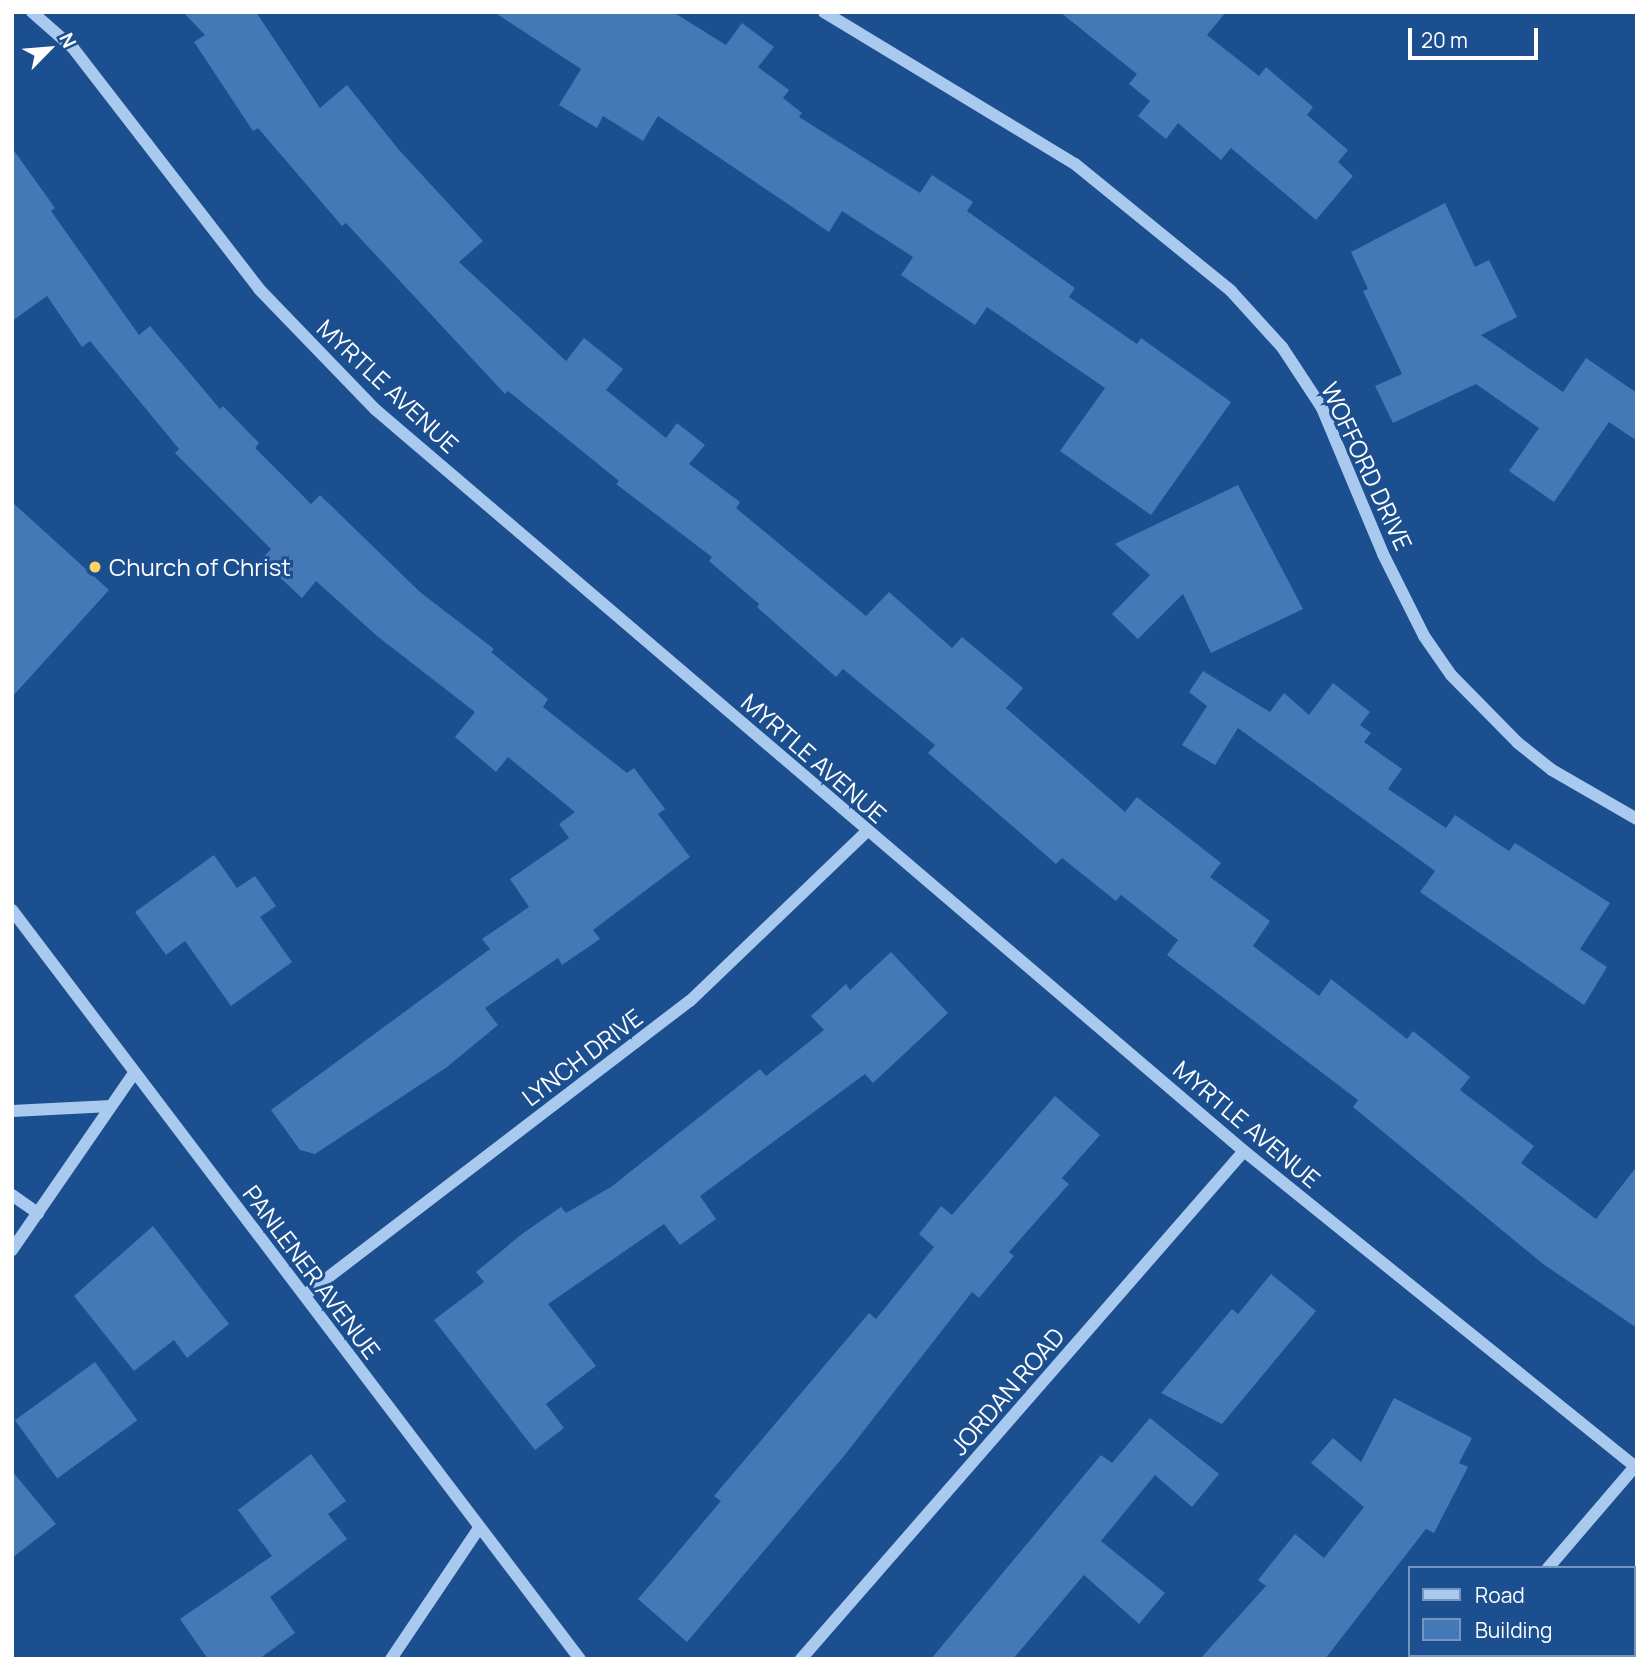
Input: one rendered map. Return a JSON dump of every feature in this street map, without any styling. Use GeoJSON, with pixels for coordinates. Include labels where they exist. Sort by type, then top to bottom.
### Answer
{"type":"FeatureCollection","features":[{"type":"Feature","properties":{"kind":"street","name":"MYRTLE AVENUE"},"geometry":{"type":"LineString","coordinates":[[33,12],[73,48],[259,289],[376,410],[1244,1151],[1636,1466]]}},
{"type":"Feature","properties":{"kind":"street","name":"WOFFORD DRIVE"},"geometry":{"type":"LineString","coordinates":[[824,12],[1075,164],[1231,291],[1282,347],[1322,408],[1383,554],[1424,636],[1451,675],[1518,744],[1552,770],[1637,819]]}},
{"type":"Feature","properties":{"kind":"street","name":"LYNCH DRIVE"},"geometry":{"type":"LineString","coordinates":[[305,1295],[690,1000],[867,831]]}},
{"type":"Feature","properties":{"kind":"street","name":"PANLENER AVENUE"},"geometry":{"type":"LineString","coordinates":[[12,910],[580,1659]]}},
{"type":"Feature","properties":{"kind":"street"},"geometry":{"type":"LineString","coordinates":[[12,1250],[134,1073]]}},
{"type":"Feature","properties":{"kind":"street"},"geometry":{"type":"LineString","coordinates":[[12,1111],[111,1106]]}},
{"type":"Feature","properties":{"kind":"street","name":"JORDAN ROAD"},"geometry":{"type":"LineString","coordinates":[[801,1659],[1244,1151]]}},
{"type":"Feature","properties":{"kind":"street"},"geometry":{"type":"LineString","coordinates":[[12,1195],[38,1213]]}},
{"type":"Feature","properties":{"kind":"street"},"geometry":{"type":"LineString","coordinates":[[1550,1566],[1636,1466]]}},
{"type":"Feature","properties":{"kind":"street"},"geometry":{"type":"LineString","coordinates":[[391,1659],[479,1528]]}},
{"type":"Feature","properties":{"kind":"building"},"geometry":{"type":"Polygon","coordinates":[[[183,12],[256,12],[320,108],[347,85],[399,150],[483,241],[459,262],[566,361],[584,338],[623,369],[606,390],[666,438],[677,423],[705,445],[689,464],[740,502],[736,508],[866,616],[889,592],[952,648],[962,637],[1023,688],[1006,708],[1125,812],[1137,797],[1221,863],[1210,877],[1270,921],[1253,946],[1319,996],[1331,979],[1407,1039],[1413,1031],[1470,1077],[1460,1090],[1534,1146],[1521,1163],[1596,1219],[1637,1166],[1637,1328],[1543,1264],[1353,1107],[1358,1100],[1167,955],[1178,940],[1121,895],[1116,901],[1062,858],[1056,864],[928,753],[935,745],[843,669],[836,677],[709,561],[712,557],[616,484],[619,481],[508,391],[505,394],[346,223],[342,226],[258,128],[253,131],[194,42],[205,35],[183,12]]]}},
{"type":"Feature","properties":{"kind":"building"},"geometry":{"type":"Polygon","coordinates":[[[494,12],[673,12],[726,45],[742,23],[774,47],[758,67],[789,90],[783,98],[802,113],[799,117],[920,193],[932,175],[973,202],[967,211],[1075,288],[1069,297],[1137,344],[1141,338],[1231,402],[1151,515],[1060,451],[1105,388],[987,307],[975,325],[901,275],[913,257],[842,211],[829,232],[658,116],[643,141],[603,116],[597,128],[559,105],[581,69],[494,12]]]}},
{"type":"Feature","properties":{"kind":"building"},"geometry":{"type":"Polygon","coordinates":[[[1060,12],[1226,12],[1207,35],[1259,76],[1266,67],[1313,107],[1307,115],[1348,150],[1338,162],[1353,176],[1316,220],[1231,148],[1221,160],[1178,123],[1166,139],[1138,116],[1150,101],[1129,84],[1137,74],[1060,12]]]}},
{"type":"Feature","properties":{"kind":"building"},"geometry":{"type":"Polygon","coordinates":[[[12,148],[55,208],[51,211],[139,335],[150,326],[220,409],[223,406],[259,443],[255,448],[311,504],[320,495],[420,592],[494,649],[491,652],[548,699],[543,707],[627,773],[634,768],[665,809],[658,814],[690,857],[593,930],[600,939],[562,965],[558,958],[485,1008],[498,1025],[447,1067],[315,1154],[300,1150],[271,1110],[490,949],[482,939],[529,907],[510,879],[569,838],[559,824],[575,812],[508,757],[496,772],[455,737],[475,712],[377,636],[316,581],[302,598],[261,560],[271,549],[175,453],[179,449],[90,341],[82,347],[47,296],[12,321],[12,148]]]}},
{"type":"Feature","properties":{"kind":"building"},"geometry":{"type":"Polygon","coordinates":[[[1445,203],[1475,267],[1489,260],[1517,317],[1481,335],[1563,392],[1586,358],[1637,393],[1637,441],[1609,422],[1554,502],[1509,471],[1539,428],[1476,384],[1393,423],[1375,386],[1402,374],[1363,291],[1368,289],[1351,252],[1445,203]]]}},
{"type":"Feature","properties":{"kind":"building"},"geometry":{"type":"Polygon","coordinates":[[[1238,485],[1303,609],[1211,653],[1183,594],[1138,639],[1112,614],[1150,575],[1115,544],[1238,485]]]}},
{"type":"Feature","properties":{"kind":"building"},"geometry":{"type":"Polygon","coordinates":[[[12,502],[109,590],[12,697],[12,502]]]}},
{"type":"Feature","properties":{"kind":"building"},"geometry":{"type":"Polygon","coordinates":[[[1203,671],[1270,712],[1284,693],[1309,715],[1333,683],[1370,712],[1360,725],[1371,733],[1364,742],[1402,769],[1388,789],[1446,828],[1455,815],[1509,851],[1515,843],[1610,903],[1580,949],[1607,967],[1584,1005],[1420,892],[1435,871],[1238,728],[1215,765],[1182,745],[1207,706],[1189,692],[1203,671]]]}},
{"type":"Feature","properties":{"kind":"building"},"geometry":{"type":"Polygon","coordinates":[[[214,855],[237,888],[255,876],[276,906],[260,917],[292,962],[231,1006],[185,941],[166,955],[135,912],[214,855]]]}},
{"type":"Feature","properties":{"kind":"building"},"geometry":{"type":"Polygon","coordinates":[[[891,952],[948,1013],[873,1083],[865,1074],[700,1196],[716,1219],[680,1245],[664,1224],[548,1304],[596,1366],[546,1404],[564,1428],[535,1450],[434,1320],[484,1282],[476,1272],[522,1234],[561,1207],[566,1213],[611,1187],[760,1069],[766,1076],[824,1030],[811,1016],[846,984],[850,990],[891,952]]]}},
{"type":"Feature","properties":{"kind":"building"},"geometry":{"type":"Polygon","coordinates":[[[1055,1096],[1100,1135],[1062,1178],[1069,1184],[1009,1252],[1014,1256],[979,1298],[972,1292],[844,1456],[687,1642],[638,1599],[721,1501],[714,1496],[869,1313],[876,1319],[934,1247],[919,1234],[941,1206],[952,1215],[1055,1096]]]}},
{"type":"Feature","properties":{"kind":"building"},"geometry":{"type":"Polygon","coordinates":[[[153,1226],[229,1324],[187,1358],[174,1340],[134,1371],[74,1296],[153,1226]]]}},
{"type":"Feature","properties":{"kind":"building"},"geometry":{"type":"Polygon","coordinates":[[[1271,1274],[1316,1311],[1222,1424],[1161,1393],[1232,1309],[1238,1314],[1271,1274]]]}},
{"type":"Feature","properties":{"kind":"building"},"geometry":{"type":"Polygon","coordinates":[[[95,1362],[137,1420],[57,1478],[15,1420],[95,1362]]]}},
{"type":"Feature","properties":{"kind":"building"},"geometry":{"type":"Polygon","coordinates":[[[1394,1398],[1472,1438],[1459,1463],[1468,1467],[1434,1533],[1426,1529],[1325,1659],[1200,1659],[1266,1586],[1258,1580],[1295,1534],[1324,1558],[1364,1507],[1311,1463],[1333,1438],[1361,1462],[1394,1398]]]}},
{"type":"Feature","properties":{"kind":"building"},"geometry":{"type":"Polygon","coordinates":[[[1150,1418],[1219,1474],[1192,1507],[1155,1475],[1101,1541],[1165,1593],[1139,1624],[1084,1575],[1013,1659],[931,1659],[1101,1455],[1112,1463],[1150,1418]]]}},
{"type":"Feature","properties":{"kind":"building"},"geometry":{"type":"Polygon","coordinates":[[[311,1454],[346,1501],[328,1514],[347,1539],[270,1597],[295,1633],[259,1659],[208,1659],[180,1619],[272,1556],[238,1510],[311,1454]]]}},
{"type":"Feature","properties":{"kind":"building"},"geometry":{"type":"Polygon","coordinates":[[[12,1471],[56,1524],[12,1558],[12,1471]]]}},
{"type":"Feature","properties":{"kind":"place","name":"Church of Christ"},"geometry":{"type":"Point","coordinates":[95,567]}}]}
